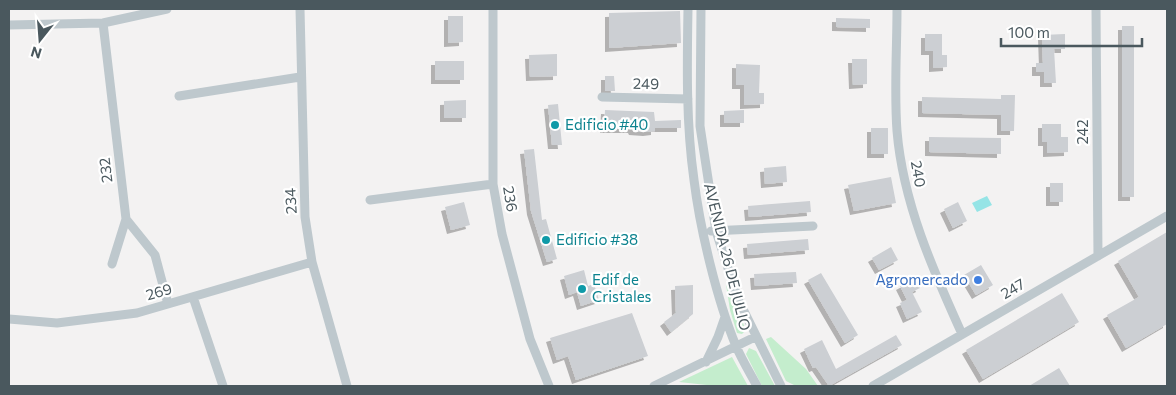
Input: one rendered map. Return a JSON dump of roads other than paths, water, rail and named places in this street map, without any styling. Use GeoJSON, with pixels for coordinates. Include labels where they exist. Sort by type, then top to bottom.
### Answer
{"type":"FeatureCollection","features":[{"type":"Feature","properties":{"kind":"street"},"geometry":{"type":"LineString","coordinates":[[9,25],[103,22],[167,9]]}},
{"type":"Feature","properties":{"kind":"street","name":"234"},"geometry":{"type":"LineString","coordinates":[[300,9],[300,78],[305,217],[312,262],[347,386]]}},
{"type":"Feature","properties":{"kind":"street","name":"236"},"geometry":{"type":"LineString","coordinates":[[493,9],[493,184],[502,234],[530,339],[549,386]]}},
{"type":"Feature","properties":{"kind":"street","name":"AVENIDA 26 DE JULIO"},"geometry":{"type":"LineString","coordinates":[[688,9],[688,99],[694,180],[704,232],[726,316],[736,346],[757,386]]}},
{"type":"Feature","properties":{"kind":"street","name":"AVENIDA 26 DE JULIO"},"geometry":{"type":"LineString","coordinates":[[701,9],[700,126],[716,230],[738,299],[754,337],[781,386]]}},
{"type":"Feature","properties":{"kind":"street","name":"240"},"geometry":{"type":"LineString","coordinates":[[897,9],[897,132],[909,199],[935,275],[962,334]]}},
{"type":"Feature","properties":{"kind":"street","name":"242"},"geometry":{"type":"LineString","coordinates":[[1096,9],[1098,256]]}},
{"type":"Feature","properties":{"kind":"street","name":"232"},"geometry":{"type":"LineString","coordinates":[[103,22],[126,220]]}},
{"type":"Feature","properties":{"kind":"street"},"geometry":{"type":"LineString","coordinates":[[180,96],[300,78]]}},
{"type":"Feature","properties":{"kind":"street","name":"249"},"geometry":{"type":"LineString","coordinates":[[602,97],[688,99]]}},
{"type":"Feature","properties":{"kind":"street"},"geometry":{"type":"LineString","coordinates":[[370,200],[493,184]]}},
{"type":"Feature","properties":{"kind":"street","name":"247"},"geometry":{"type":"LineString","coordinates":[[872,386],[1167,216]]}},
{"type":"Feature","properties":{"kind":"street"},"geometry":{"type":"LineString","coordinates":[[112,264],[126,220]]}},
{"type":"Feature","properties":{"kind":"street"},"geometry":{"type":"LineString","coordinates":[[126,220],[155,255],[168,304]]}},
{"type":"Feature","properties":{"kind":"street"},"geometry":{"type":"LineString","coordinates":[[704,232],[813,226]]}},
{"type":"Feature","properties":{"kind":"street","name":"269"},"geometry":{"type":"LineString","coordinates":[[9,320],[57,323],[137,312],[312,262]]}},
{"type":"Feature","properties":{"kind":"street"},"geometry":{"type":"LineString","coordinates":[[193,297],[223,386]]}},
{"type":"Feature","properties":{"kind":"street"},"geometry":{"type":"LineString","coordinates":[[705,362],[718,338],[726,316]]}},
{"type":"Feature","properties":{"kind":"street"},"geometry":{"type":"LineString","coordinates":[[656,386],[754,337]]}},
{"type":"Feature","properties":{"kind":"street"},"geometry":{"type":"LineString","coordinates":[[656,386],[667,386]]}},
{"type":"Feature","properties":{"kind":"water"},"geometry":{"type":"Polygon","coordinates":[[[987,196],[992,205],[977,212],[972,203],[987,196]]]}},
{"type":"Feature","properties":{"kind":"place","name":"Edificio #40"},"geometry":{"type":"Point","coordinates":[555,125]}},
{"type":"Feature","properties":{"kind":"place","name":"Edificio #38"},"geometry":{"type":"Point","coordinates":[546,240]}},
{"type":"Feature","properties":{"kind":"place","name":"Agromercado"},"geometry":{"type":"Point","coordinates":[978,280]}},
{"type":"Feature","properties":{"kind":"place","name":"Edif de Cristales"},"geometry":{"type":"Point","coordinates":[582,289]}}]}
